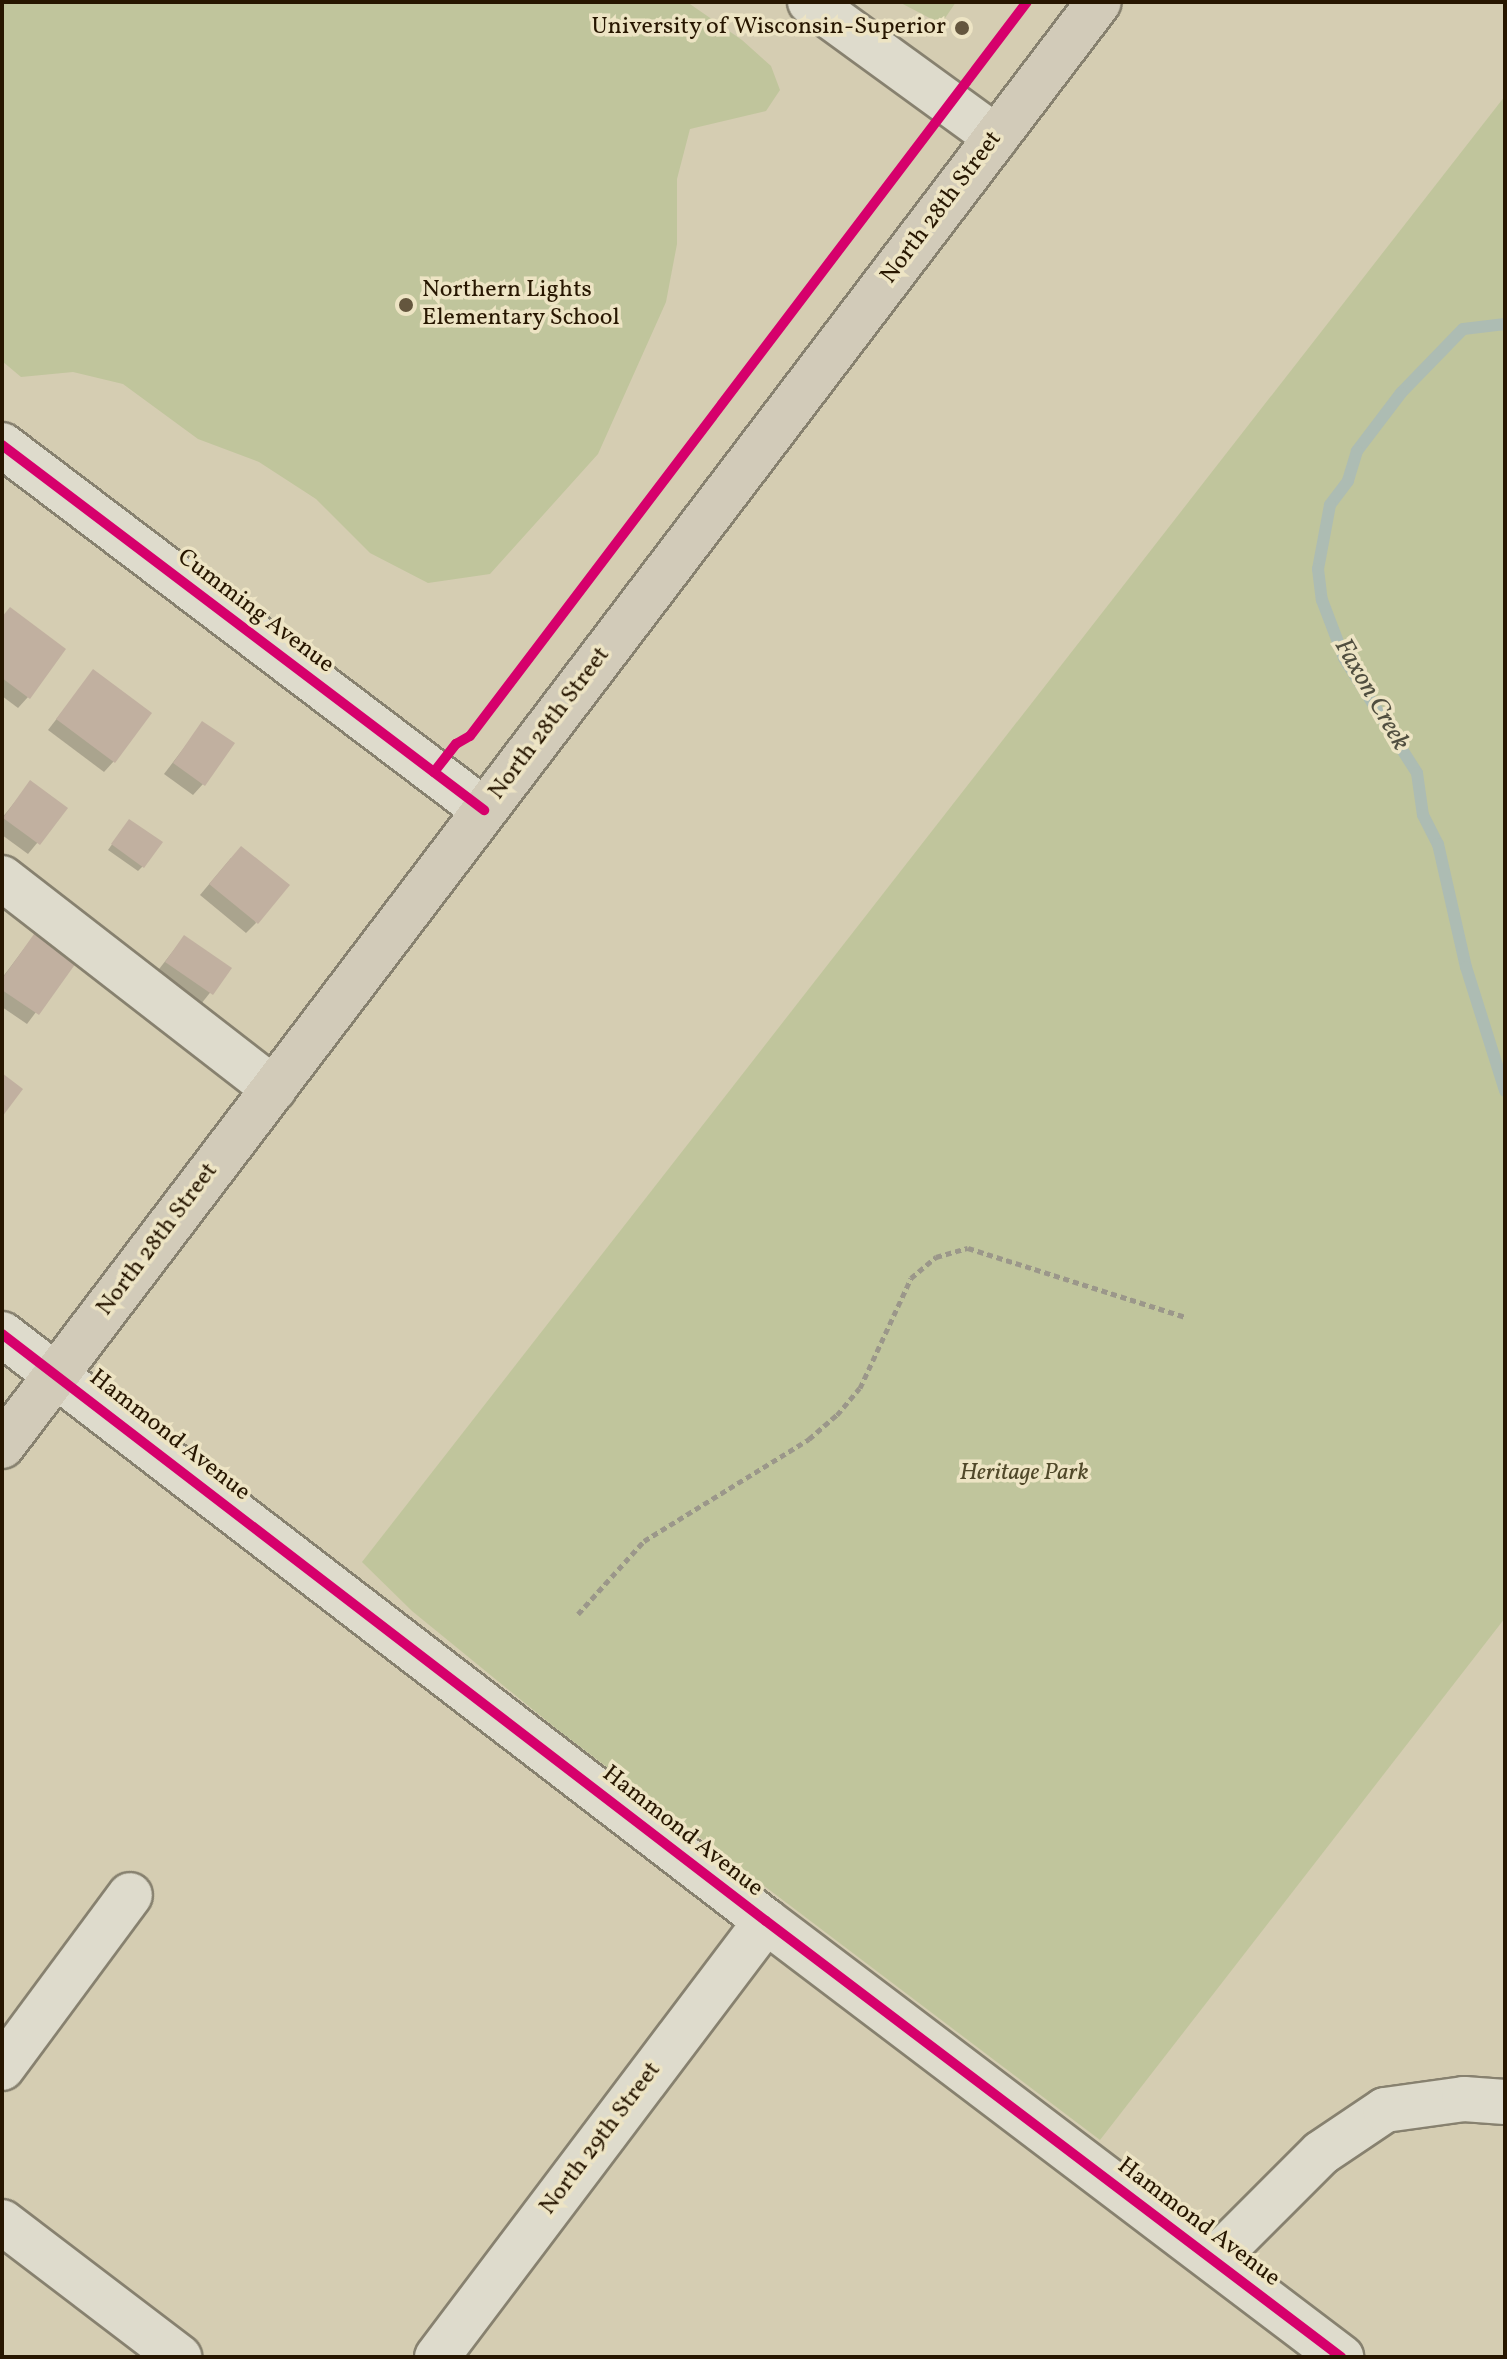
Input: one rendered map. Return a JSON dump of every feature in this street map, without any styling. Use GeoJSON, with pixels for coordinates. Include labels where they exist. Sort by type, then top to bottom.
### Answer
{"type":"FeatureCollection","features":[{"type":"Feature","properties":{"kind":"main road","name":"North 28th Street"},"geometry":{"type":"LineString","coordinates":[[2,1446],[1099,2]]}},
{"type":"Feature","properties":{"kind":"street"},"geometry":{"type":"LineString","coordinates":[[810,2],[996,137]]}},
{"type":"Feature","properties":{"kind":"street","name":"Cumming Avenue"},"geometry":{"type":"LineString","coordinates":[[2,445],[484,810]]}},
{"type":"Feature","properties":{"kind":"street"},"geometry":{"type":"LineString","coordinates":[[2,878],[274,1089]]}},
{"type":"Feature","properties":{"kind":"street","name":"Hammond Avenue"},"geometry":{"type":"LineString","coordinates":[[2,1334],[766,1921],[1341,2357]]}},
{"type":"Feature","properties":{"kind":"street"},"geometry":{"type":"LineString","coordinates":[[2,2068],[130,1895]]}},
{"type":"Feature","properties":{"kind":"street","name":"North 29th Street"},"geometry":{"type":"LineString","coordinates":[[437,2357],[766,1921]]}},
{"type":"Feature","properties":{"kind":"street"},"geometry":{"type":"LineString","coordinates":[[1214,2260],[1321,2153],[1385,2110],[1464,2099],[1505,2102]]}},
{"type":"Feature","properties":{"kind":"street"},"geometry":{"type":"LineString","coordinates":[[2,2222],[179,2357]]}},
{"type":"Feature","properties":{"kind":"path"},"geometry":{"type":"LineString","coordinates":[[578,1614],[644,1541],[809,1439],[837,1415],[860,1388],[911,1278],[936,1257],[968,1248],[1186,1317]]}},
{"type":"Feature","properties":{"kind":"green space","name":"Northern Lights Elementary School"},"geometry":{"type":"Polygon","coordinates":[[[2,2],[687,2],[742,40],[771,66],[780,90],[766,111],[690,129],[677,179],[677,244],[666,302],[598,454],[490,574],[428,583],[370,553],[316,499],[259,462],[198,439],[123,384],[73,372],[21,377],[2,361],[2,2]]]}},
{"type":"Feature","properties":{"kind":"green space"},"geometry":{"type":"Polygon","coordinates":[[[899,2],[956,2],[941,24],[899,2]]]}},
{"type":"Feature","properties":{"kind":"green space","name":"Heritage Park"},"geometry":{"type":"Polygon","coordinates":[[[1505,96],[1505,1618],[1100,2140],[558,1730],[412,1611],[362,1562],[1505,96]]]}},
{"type":"Feature","properties":{"kind":"building"},"geometry":{"type":"Polygon","coordinates":[[[10,607],[66,649],[30,699],[2,678],[2,617],[10,607]]]}},
{"type":"Feature","properties":{"kind":"building"},"geometry":{"type":"Polygon","coordinates":[[[93,669],[152,713],[115,763],[56,719],[93,669]]]}},
{"type":"Feature","properties":{"kind":"building"},"geometry":{"type":"Polygon","coordinates":[[[202,721],[235,743],[205,786],[173,763],[202,721]]]}},
{"type":"Feature","properties":{"kind":"building"},"geometry":{"type":"Polygon","coordinates":[[[30,780],[68,808],[40,845],[3,818],[30,780]]]}},
{"type":"Feature","properties":{"kind":"building"},"geometry":{"type":"Polygon","coordinates":[[[129,819],[163,842],[144,868],[111,844],[129,819]]]}},
{"type":"Feature","properties":{"kind":"building"},"geometry":{"type":"Polygon","coordinates":[[[241,846],[290,885],[258,924],[209,884],[241,846]]]}},
{"type":"Feature","properties":{"kind":"building"},"geometry":{"type":"Polygon","coordinates":[[[39,927],[81,956],[39,1015],[2,990],[2,979],[39,927]]]}},
{"type":"Feature","properties":{"kind":"building"},"geometry":{"type":"Polygon","coordinates":[[[184,935],[232,968],[213,995],[165,962],[184,935]]]}},
{"type":"Feature","properties":{"kind":"building"},"geometry":{"type":"Polygon","coordinates":[[[2,1073],[23,1089],[2,1117],[2,1073]]]}},
{"type":"Feature","properties":{"kind":"waterway","name":"Faxon Creek"},"geometry":{"type":"LineString","coordinates":[[1505,324],[1463,329],[1401,393],[1357,451],[1348,481],[1330,505],[1318,569],[1322,600],[1344,658],[1417,773],[1423,815],[1438,844],[1466,967],[1505,1091]]}},
{"type":"Feature","properties":{"kind":"cycle path"},"geometry":{"type":"LineString","coordinates":[[434,772],[456,744],[470,736],[1027,2]]}},
{"type":"Feature","properties":{"kind":"cycle path"},"geometry":{"type":"LineString","coordinates":[[2,445],[484,810]]}},
{"type":"Feature","properties":{"kind":"cycle path"},"geometry":{"type":"LineString","coordinates":[[2,1334],[766,1921],[1341,2357]]}},
{"type":"Feature","properties":{"kind":"place","name":"University of Wisconsin-Superior"},"geometry":{"type":"Point","coordinates":[962,28]}},
{"type":"Feature","properties":{"kind":"place","name":"Northern Lights Elementary School"},"geometry":{"type":"Point","coordinates":[406,305]}}]}
